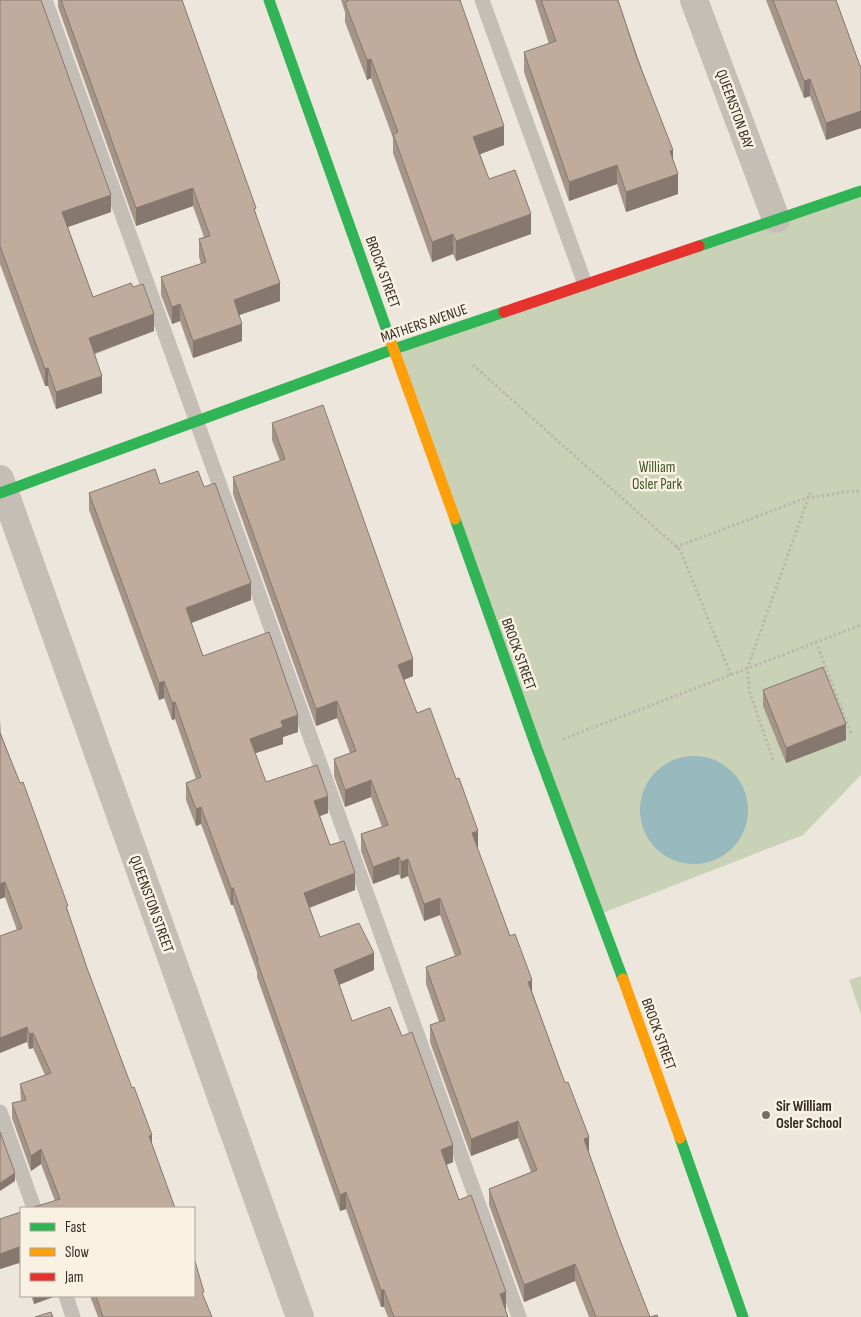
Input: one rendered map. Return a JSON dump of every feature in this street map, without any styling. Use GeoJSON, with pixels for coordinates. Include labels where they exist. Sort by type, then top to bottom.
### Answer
{"type":"FeatureCollection","features":[{"type":"Feature","properties":{"kind":"street","name":"BROCK STREET"},"geometry":{"type":"LineString","coordinates":[[269,0],[537,749],[600,914],[743,1317]]}},
{"type":"Feature","properties":{"kind":"street","name":"QUEENSTON BAY"},"geometry":{"type":"LineString","coordinates":[[694,0],[776,219]]}},
{"type":"Feature","properties":{"kind":"street","name":"MATHERS AVENUE"},"geometry":{"type":"LineString","coordinates":[[1,488],[197,421],[394,349],[861,191]]}},
{"type":"Feature","properties":{"kind":"street","name":"QUEENSTON STREET"},"geometry":{"type":"LineString","coordinates":[[1,488],[300,1317]]}},
{"type":"Feature","properties":{"kind":"lane"},"geometry":{"type":"LineString","coordinates":[[45,0],[519,1317]]}},
{"type":"Feature","properties":{"kind":"lane"},"geometry":{"type":"LineString","coordinates":[[482,0],[585,284]]}},
{"type":"Feature","properties":{"kind":"lane"},"geometry":{"type":"LineString","coordinates":[[0,1112],[34,1207]]}},
{"type":"Feature","properties":{"kind":"lane"},"geometry":{"type":"LineString","coordinates":[[66,1297],[73,1317]]}},
{"type":"Feature","properties":{"kind":"path"},"geometry":{"type":"LineString","coordinates":[[473,365],[680,550],[731,675]]}},
{"type":"Feature","properties":{"kind":"path"},"geometry":{"type":"LineString","coordinates":[[676,547],[810,495],[824,497],[844,490],[861,491]]}},
{"type":"Feature","properties":{"kind":"path"},"geometry":{"type":"LineString","coordinates":[[773,760],[750,692],[747,669],[810,495]]}},
{"type":"Feature","properties":{"kind":"path"},"geometry":{"type":"LineString","coordinates":[[537,749],[861,625]]}},
{"type":"Feature","properties":{"kind":"path"},"geometry":{"type":"LineString","coordinates":[[816,642],[851,733]]}},
{"type":"Feature","properties":{"kind":"green space","name":"William Osler Park"},"geometry":{"type":"Polygon","coordinates":[[[861,191],[861,775],[803,835],[600,914],[394,349],[861,191]]]}},
{"type":"Feature","properties":{"kind":"green space"},"geometry":{"type":"Polygon","coordinates":[[[861,976],[861,1014],[849,980],[861,976]]]}},
{"type":"Feature","properties":{"kind":"water"},"geometry":{"type":"Polygon","coordinates":[[[694,756],[714,761],[732,772],[743,790],[748,810],[743,830],[732,848],[714,859],[694,864],[674,859],[656,848],[645,830],[640,810],[645,790],[656,772],[674,761],[694,756]]]}},
{"type":"Feature","properties":{"kind":"building"},"geometry":{"type":"Polygon","coordinates":[[[0,0],[41,0],[111,195],[62,212],[93,297],[131,283],[133,287],[143,284],[154,314],[89,338],[102,376],[56,392],[48,368],[45,369],[0,246],[0,0]]]}},
{"type":"Feature","properties":{"kind":"building"},"geometry":{"type":"Polygon","coordinates":[[[61,0],[182,0],[256,208],[254,209],[280,283],[234,300],[242,324],[193,341],[180,304],[172,307],[161,277],[206,262],[199,239],[210,236],[193,188],[136,208],[61,0]]]}},
{"type":"Feature","properties":{"kind":"building"},"geometry":{"type":"Polygon","coordinates":[[[348,0],[460,0],[504,126],[473,137],[489,179],[515,170],[531,214],[456,241],[453,234],[432,242],[393,134],[398,132],[371,59],[367,60],[345,3],[348,0]]]}},
{"type":"Feature","properties":{"kind":"building"},"geometry":{"type":"Polygon","coordinates":[[[541,0],[618,0],[637,58],[673,150],[670,151],[678,174],[626,192],[617,165],[569,182],[524,52],[556,41],[541,0]]]}},
{"type":"Feature","properties":{"kind":"building"},"geometry":{"type":"Polygon","coordinates":[[[773,0],[836,0],[861,66],[861,111],[826,123],[810,79],[804,81],[773,0]]]}},
{"type":"Feature","properties":{"kind":"building"},"geometry":{"type":"Polygon","coordinates":[[[323,405],[413,659],[398,665],[417,713],[430,708],[456,779],[459,778],[478,831],[472,833],[510,936],[515,934],[532,980],[528,982],[565,1083],[568,1082],[589,1137],[584,1139],[650,1317],[596,1317],[575,1264],[524,1285],[489,1189],[537,1170],[518,1121],[471,1139],[430,1025],[445,1020],[426,967],[461,954],[440,898],[424,904],[408,859],[401,862],[399,857],[373,867],[361,834],[388,825],[371,780],[345,790],[334,759],[356,751],[337,701],[316,709],[233,477],[285,459],[272,423],[323,405]]]}},
{"type":"Feature","properties":{"kind":"building"},"geometry":{"type":"Polygon","coordinates":[[[155,469],[160,484],[198,471],[204,487],[215,483],[251,583],[186,608],[203,656],[269,632],[298,715],[281,721],[283,727],[250,739],[266,782],[317,765],[328,796],[314,801],[330,845],[344,841],[355,873],[304,893],[320,937],[359,923],[374,953],[334,970],[352,1021],[390,1007],[402,1036],[412,1032],[453,1145],[441,1150],[459,1200],[471,1195],[506,1292],[500,1294],[508,1317],[394,1317],[384,1290],[381,1290],[346,1192],[340,1195],[233,888],[231,888],[201,807],[196,809],[186,783],[201,777],[175,702],[172,703],[164,681],[159,683],[89,493],[155,469]]]}},
{"type":"Feature","properties":{"kind":"building"},"geometry":{"type":"Polygon","coordinates":[[[823,667],[846,724],[786,748],[763,690],[823,667]]]}},
{"type":"Feature","properties":{"kind":"building"},"geometry":{"type":"Polygon","coordinates":[[[0,733],[20,783],[23,782],[68,906],[66,906],[87,968],[132,1088],[134,1087],[152,1135],[149,1136],[175,1207],[34,1207],[60,1199],[41,1149],[31,1156],[12,1103],[26,1100],[20,1084],[51,1073],[33,1033],[29,1034],[27,1027],[0,1038],[0,936],[22,928],[5,882],[0,884],[0,733]]]}},
{"type":"Feature","properties":{"kind":"building"},"geometry":{"type":"Polygon","coordinates":[[[0,1132],[15,1173],[0,1183],[0,1132]]]}},
{"type":"Feature","properties":{"kind":"building"},"geometry":{"type":"Polygon","coordinates":[[[20,1212],[20,1250],[19,1247],[0,1254],[0,1219],[20,1212]]]}},
{"type":"Feature","properties":{"kind":"building"},"geometry":{"type":"Polygon","coordinates":[[[195,1261],[204,1292],[202,1293],[212,1317],[103,1317],[96,1297],[195,1297],[195,1261]]]}},
{"type":"Feature","properties":{"kind":"building"},"geometry":{"type":"Polygon","coordinates":[[[51,1312],[53,1317],[35,1317],[51,1312]]]}},
{"type":"Feature","properties":{"kind":"traffic: fast"},"geometry":{"type":"LineString","coordinates":[[269,0],[391,342]]}},
{"type":"Feature","properties":{"kind":"traffic: fast"},"geometry":{"type":"LineString","coordinates":[[699,246],[861,191]]}},
{"type":"Feature","properties":{"kind":"traffic: fast"},"geometry":{"type":"LineString","coordinates":[[0,493],[394,349],[504,312]]}},
{"type":"Feature","properties":{"kind":"traffic: fast"},"geometry":{"type":"LineString","coordinates":[[455,519],[537,749],[623,979]]}},
{"type":"Feature","properties":{"kind":"traffic: fast"},"geometry":{"type":"LineString","coordinates":[[680,1138],[743,1317]]}},
{"type":"Feature","properties":{"kind":"traffic: slow"},"geometry":{"type":"LineString","coordinates":[[391,342],[455,519]]}},
{"type":"Feature","properties":{"kind":"traffic: slow"},"geometry":{"type":"LineString","coordinates":[[623,979],[680,1138]]}},
{"type":"Feature","properties":{"kind":"traffic: jam"},"geometry":{"type":"LineString","coordinates":[[504,312],[699,246]]}},
{"type":"Feature","properties":{"kind":"place","name":"Sir William Osler School"},"geometry":{"type":"Point","coordinates":[766,1115]}}]}
